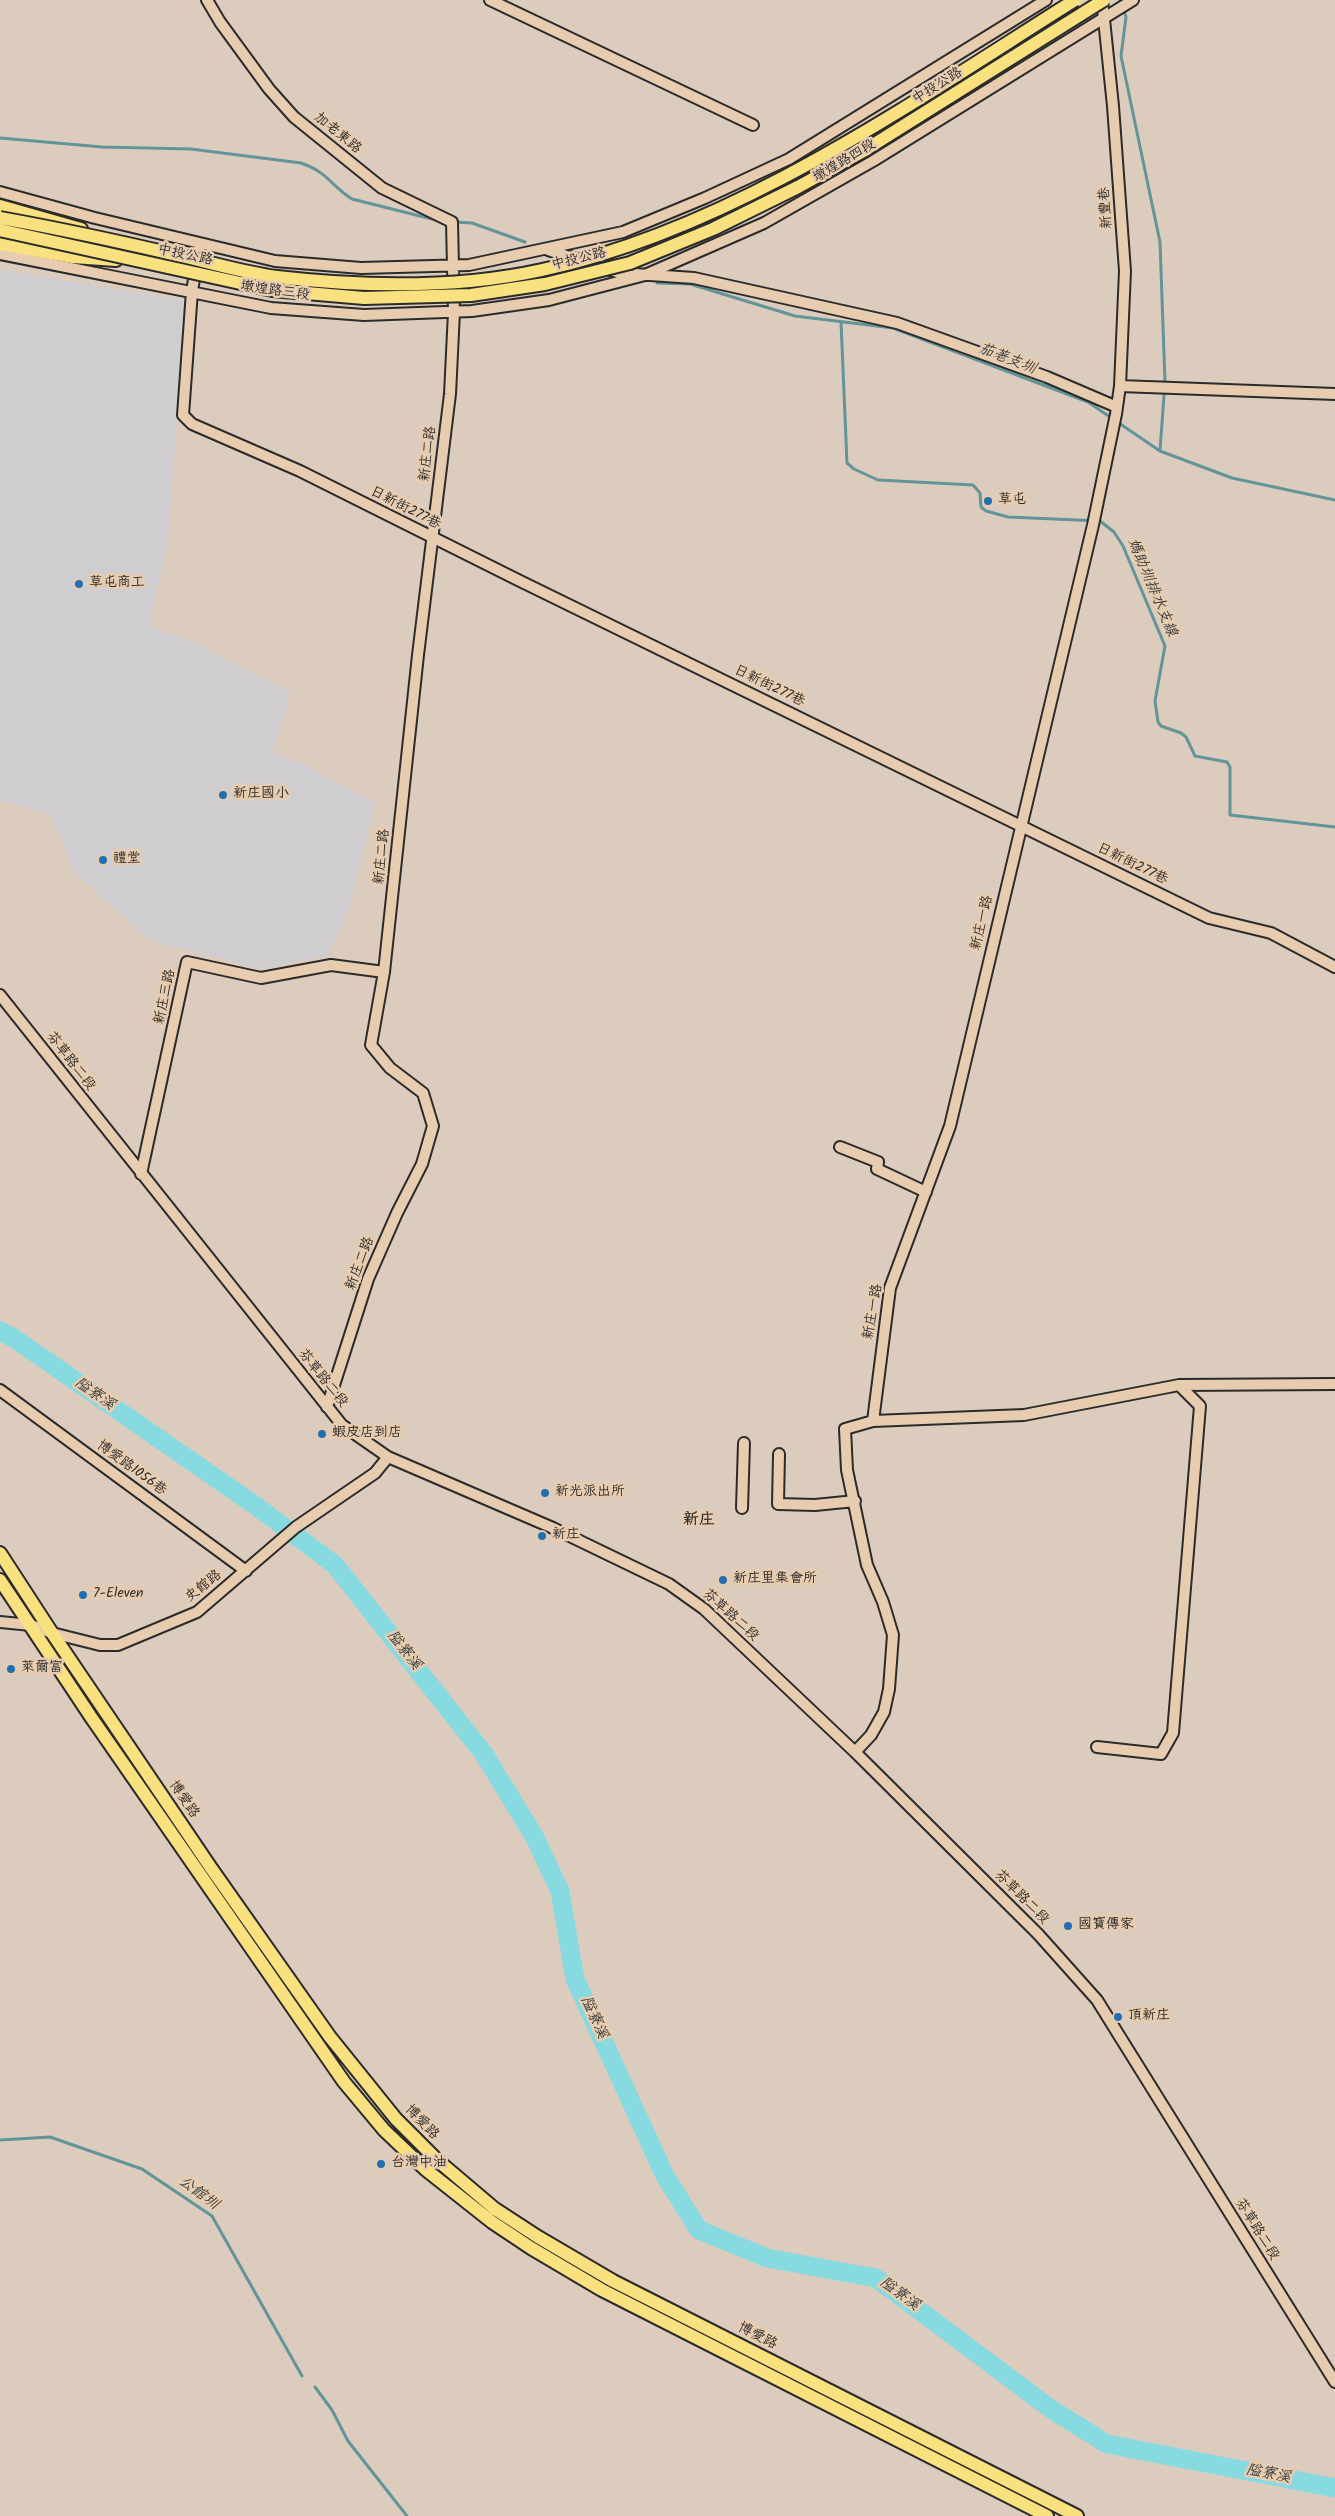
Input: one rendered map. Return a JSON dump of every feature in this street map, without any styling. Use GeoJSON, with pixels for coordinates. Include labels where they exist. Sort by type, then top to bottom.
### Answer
{"type":"FeatureCollection","features":[{"type":"Feature","properties":{"kind":"main road","name":"中投公路"},"geometry":{"type":"LineString","coordinates":[[0,218],[274,276],[362,283],[469,282],[541,270],[621,249],[704,214],[790,173],[858,137],[1075,0]]}},
{"type":"Feature","properties":{"kind":"main road","name":"中投公路"},"geometry":{"type":"LineString","coordinates":[[0,230],[272,290],[364,298],[471,295],[545,284],[630,263],[712,229],[832,169],[866,150],[1103,0]]}},
{"type":"Feature","properties":{"kind":"main road"},"geometry":{"type":"LineString","coordinates":[[0,206],[139,246]]}},
{"type":"Feature","properties":{"kind":"main road"},"geometry":{"type":"LineString","coordinates":[[0,244],[73,257],[140,261]]}},
{"type":"Feature","properties":{"kind":"main road","name":"博愛路"},"geometry":{"type":"LineString","coordinates":[[0,1553],[52,1633],[330,2038],[396,2119],[436,2159],[495,2209],[538,2237],[614,2281],[1078,2516]]}},
{"type":"Feature","properties":{"kind":"main road","name":"博愛路"},"geometry":{"type":"LineString","coordinates":[[0,1580],[96,1725],[317,2044],[384,2130],[426,2169],[492,2222],[602,2290],[1047,2516]]}},
{"type":"Feature","properties":{"kind":"main road"},"geometry":{"type":"LineString","coordinates":[[384,2130],[396,2119]]}},
{"type":"Feature","properties":{"kind":"main road"},"geometry":{"type":"LineString","coordinates":[[426,2169],[436,2159]]}},
{"type":"Feature","properties":{"kind":"street","name":"加老東路"},"geometry":{"type":"LineString","coordinates":[[206,0],[269,88],[294,117],[382,188],[452,222],[452,266]]}},
{"type":"Feature","properties":{"kind":"street"},"geometry":{"type":"LineString","coordinates":[[490,0],[753,126]]}},
{"type":"Feature","properties":{"kind":"street"},"geometry":{"type":"LineString","coordinates":[[0,192],[200,245],[275,262],[361,268],[469,265],[528,254],[623,232],[705,198],[789,159],[1046,0]]}},
{"type":"Feature","properties":{"kind":"street","name":"新豐巷"},"geometry":{"type":"LineString","coordinates":[[1103,0],[1103,19],[1113,106],[1125,271],[1120,386],[1116,415]]}},
{"type":"Feature","properties":{"kind":"street","name":"墩煌路四段"},"geometry":{"type":"LineString","coordinates":[[549,300],[645,275],[719,244],[807,201],[1133,0]]}},
{"type":"Feature","properties":{"kind":"street"},"geometry":{"type":"LineString","coordinates":[[192,291],[200,245]]}},
{"type":"Feature","properties":{"kind":"street"},"geometry":{"type":"LineString","coordinates":[[547,249],[620,273],[694,278],[897,323],[1047,377],[1116,415]]}},
{"type":"Feature","properties":{"kind":"street","name":"墩煌路三段"},"geometry":{"type":"LineString","coordinates":[[0,254],[271,308],[364,315],[454,312],[549,300]]}},
{"type":"Feature","properties":{"kind":"street","name":"新庄二路"},"geometry":{"type":"LineString","coordinates":[[327,1408],[368,1279],[397,1213],[422,1164],[433,1126],[423,1093],[390,1068],[371,1044],[384,972],[450,394],[454,312],[452,266]]}},
{"type":"Feature","properties":{"kind":"street","name":"日新街277巷"},"geometry":{"type":"LineString","coordinates":[[192,291],[183,415],[192,424],[300,470],[433,538],[1209,918],[1271,933],[1335,967]]}},
{"type":"Feature","properties":{"kind":"street"},"geometry":{"type":"LineString","coordinates":[[1120,386],[1335,394]]}},
{"type":"Feature","properties":{"kind":"street","name":"新庄一路"},"geometry":{"type":"LineString","coordinates":[[873,1422],[890,1288],[950,1126],[1090,534],[1116,415]]}},
{"type":"Feature","properties":{"kind":"street","name":"新庄三路"},"geometry":{"type":"LineString","coordinates":[[141,1174],[187,962],[261,978],[331,965],[384,972]]}},
{"type":"Feature","properties":{"kind":"street","name":"芬草路二段"},"geometry":{"type":"LineString","coordinates":[[0,995],[342,1425],[388,1456],[553,1528],[670,1584],[704,1609],[855,1752],[1038,1934],[1097,2000],[1335,2382]]}},
{"type":"Feature","properties":{"kind":"street"},"geometry":{"type":"LineString","coordinates":[[840,1147],[878,1162],[876,1169],[926,1192]]}},
{"type":"Feature","properties":{"kind":"street"},"geometry":{"type":"LineString","coordinates":[[855,1752],[871,1735],[884,1712],[889,1689],[893,1635],[883,1602],[867,1565],[847,1470],[845,1429],[873,1422],[1024,1415],[1179,1385],[1335,1384]]}},
{"type":"Feature","properties":{"kind":"street"},"geometry":{"type":"LineString","coordinates":[[1097,1747],[1161,1754],[1173,1733],[1200,1406],[1179,1385]]}},
{"type":"Feature","properties":{"kind":"street","name":"博愛路1056巷"},"geometry":{"type":"LineString","coordinates":[[0,1390],[250,1568]]}},
{"type":"Feature","properties":{"kind":"street"},"geometry":{"type":"LineString","coordinates":[[742,1508],[744,1443]]}},
{"type":"Feature","properties":{"kind":"street"},"geometry":{"type":"LineString","coordinates":[[779,1454],[778,1504],[815,1505],[854,1501]]}},
{"type":"Feature","properties":{"kind":"street","name":"史館路"},"geometry":{"type":"LineString","coordinates":[[0,1622],[31,1625],[52,1633],[100,1645],[118,1645],[197,1612],[296,1527],[375,1473],[388,1456]]}},
{"type":"Feature","properties":{"kind":"shaded area"},"geometry":{"type":"Polygon","coordinates":[[[0,269],[185,301],[168,542],[149,626],[198,644],[291,693],[272,752],[304,764],[375,803],[349,908],[328,955],[263,969],[151,941],[74,872],[50,814],[0,801],[0,269]]]}},
{"type":"Feature","properties":{"kind":"waterway"},"geometry":{"type":"LineString","coordinates":[[1120,0],[1126,17],[1121,56],[1160,242],[1165,382],[1160,450]]}},
{"type":"Feature","properties":{"kind":"waterway"},"geometry":{"type":"LineString","coordinates":[[0,138],[102,147],[191,149],[301,163],[324,175],[352,199],[440,221]]}},
{"type":"Feature","properties":{"kind":"waterway"},"geometry":{"type":"LineString","coordinates":[[454,222],[472,223],[525,242]]}},
{"type":"Feature","properties":{"kind":"waterway","name":"茄荖支圳"},"geometry":{"type":"LineString","coordinates":[[657,283],[690,284],[795,316],[893,328],[1088,402],[1160,451],[1232,478],[1335,500]]}},
{"type":"Feature","properties":{"kind":"waterway","name":"媽助圳排水支線"},"geometry":{"type":"LineString","coordinates":[[841,322],[847,463],[854,469],[878,480],[973,485],[980,493],[981,507],[986,511],[1008,517],[1100,521],[1114,532],[1123,546],[1165,646],[1155,701],[1158,722],[1161,726],[1181,733],[1186,737],[1195,756],[1227,762],[1230,767],[1230,815],[1335,827]]}},
{"type":"Feature","properties":{"kind":"waterway","name":"隘寮溪"},"geometry":{"type":"LineString","coordinates":[[0,1331],[15,1339],[256,1506],[335,1565],[484,1754],[534,1836],[560,1891],[575,1979],[665,2176],[699,2230],[767,2258],[876,2278],[1051,2409],[1107,2444],[1335,2488]]}},
{"type":"Feature","properties":{"kind":"waterway","name":"公館圳"},"geometry":{"type":"LineString","coordinates":[[0,2140],[50,2137],[142,2169],[212,2216],[302,2376]]}},
{"type":"Feature","properties":{"kind":"waterway","name":"公館圳"},"geometry":{"type":"LineString","coordinates":[[315,2387],[332,2410],[348,2441],[407,2516]]}},
{"type":"Feature","properties":{"kind":"place","name":"草屯"},"geometry":{"type":"Point","coordinates":[988,501]}},
{"type":"Feature","properties":{"kind":"place","name":"草屯商工"},"geometry":{"type":"Point","coordinates":[79,584]}},
{"type":"Feature","properties":{"kind":"place","name":"新庄國小"},"geometry":{"type":"Point","coordinates":[223,795]}},
{"type":"Feature","properties":{"kind":"place","name":"禮堂"},"geometry":{"type":"Point","coordinates":[103,860]}},
{"type":"Feature","properties":{"kind":"place","name":"蝦皮店到店"},"geometry":{"type":"Point","coordinates":[322,1434]}},
{"type":"Feature","properties":{"kind":"place","name":"新光派出所"},"geometry":{"type":"Point","coordinates":[545,1493]}},
{"type":"Feature","properties":{"kind":"place","name":"新庄"},"geometry":{"type":"Point","coordinates":[542,1536]}},
{"type":"Feature","properties":{"kind":"place","name":"新庄里集會所"},"geometry":{"type":"Point","coordinates":[723,1580]}},
{"type":"Feature","properties":{"kind":"place","name":"7-Eleven"},"geometry":{"type":"Point","coordinates":[83,1595]}},
{"type":"Feature","properties":{"kind":"place","name":"萊爾富"},"geometry":{"type":"Point","coordinates":[11,1669]}},
{"type":"Feature","properties":{"kind":"place","name":"國寶傳家"},"geometry":{"type":"Point","coordinates":[1068,1926]}},
{"type":"Feature","properties":{"kind":"place","name":"頂新庄"},"geometry":{"type":"Point","coordinates":[1118,2017]}},
{"type":"Feature","properties":{"kind":"place","name":"台灣中油"},"geometry":{"type":"Point","coordinates":[381,2164]}},
{"type":"Feature","properties":{"kind":"district","name":"新庄"},"geometry":{"type":"Point","coordinates":[699,1521]}}]}
